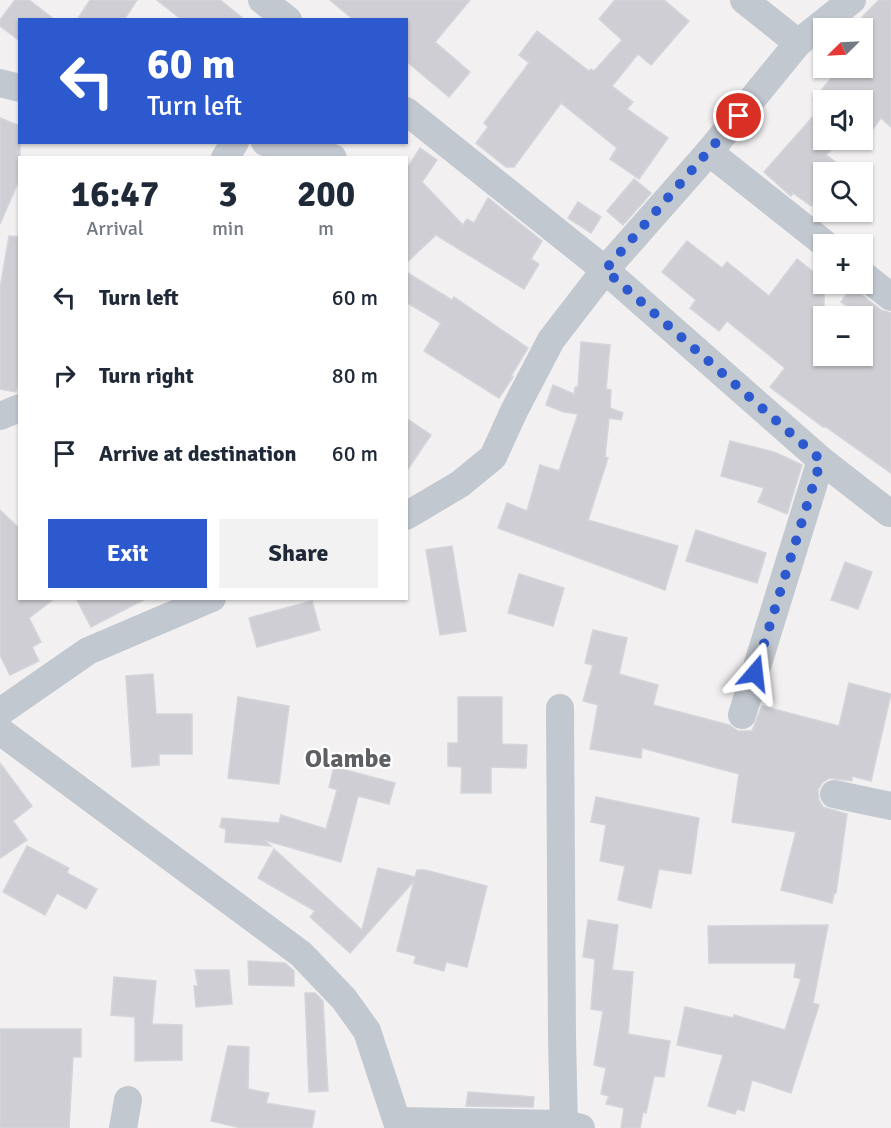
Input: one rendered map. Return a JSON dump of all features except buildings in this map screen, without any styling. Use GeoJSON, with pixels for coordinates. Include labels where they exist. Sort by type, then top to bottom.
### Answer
{"type":"FeatureCollection","features":[{"type":"Feature","properties":{"kind":"street"},"geometry":{"type":"LineString","coordinates":[[262,0],[285,18]]}},
{"type":"Feature","properties":{"kind":"street"},"geometry":{"type":"LineString","coordinates":[[744,0],[798,43]]}},
{"type":"Feature","properties":{"kind":"street"},"geometry":{"type":"LineString","coordinates":[[408,515],[460,484],[493,457],[551,340],[605,270],[709,152],[798,43],[852,0]]}},
{"type":"Feature","properties":{"kind":"street"},"geometry":{"type":"LineString","coordinates":[[0,83],[18,88]]}},
{"type":"Feature","properties":{"kind":"street"},"geometry":{"type":"LineString","coordinates":[[408,113],[605,270],[821,460],[889,513]]}},
{"type":"Feature","properties":{"kind":"street"},"geometry":{"type":"LineString","coordinates":[[274,144],[324,156]]}},
{"type":"Feature","properties":{"kind":"street"},"geometry":{"type":"LineString","coordinates":[[709,152],[813,234]]}},
{"type":"Feature","properties":{"kind":"street"},"geometry":{"type":"LineString","coordinates":[[873,283],[891,297]]}},
{"type":"Feature","properties":{"kind":"street"},"geometry":{"type":"LineString","coordinates":[[0,416],[18,409]]}},
{"type":"Feature","properties":{"kind":"street"},"geometry":{"type":"LineString","coordinates":[[742,715],[821,460]]}},
{"type":"Feature","properties":{"kind":"street"},"geometry":{"type":"LineString","coordinates":[[0,712],[88,651],[207,600]]}},
{"type":"Feature","properties":{"kind":"street"},"geometry":{"type":"LineString","coordinates":[[0,731],[302,954],[344,999],[367,1031],[398,1124],[570,1127],[560,708]]}},
{"type":"Feature","properties":{"kind":"street"},"geometry":{"type":"LineString","coordinates":[[834,794],[891,806]]}},
{"type":"Feature","properties":{"kind":"street"},"geometry":{"type":"LineString","coordinates":[[123,1128],[128,1100]]}},
{"type":"Feature","properties":{"kind":"district","name":"Olambe"},"geometry":{"type":"Point","coordinates":[348,759]}},
{"type":"Feature","properties":{"kind":"route"},"geometry":{"type":"LineString","coordinates":[[739,116],[605,270],[821,460],[755,673]]}}]}
